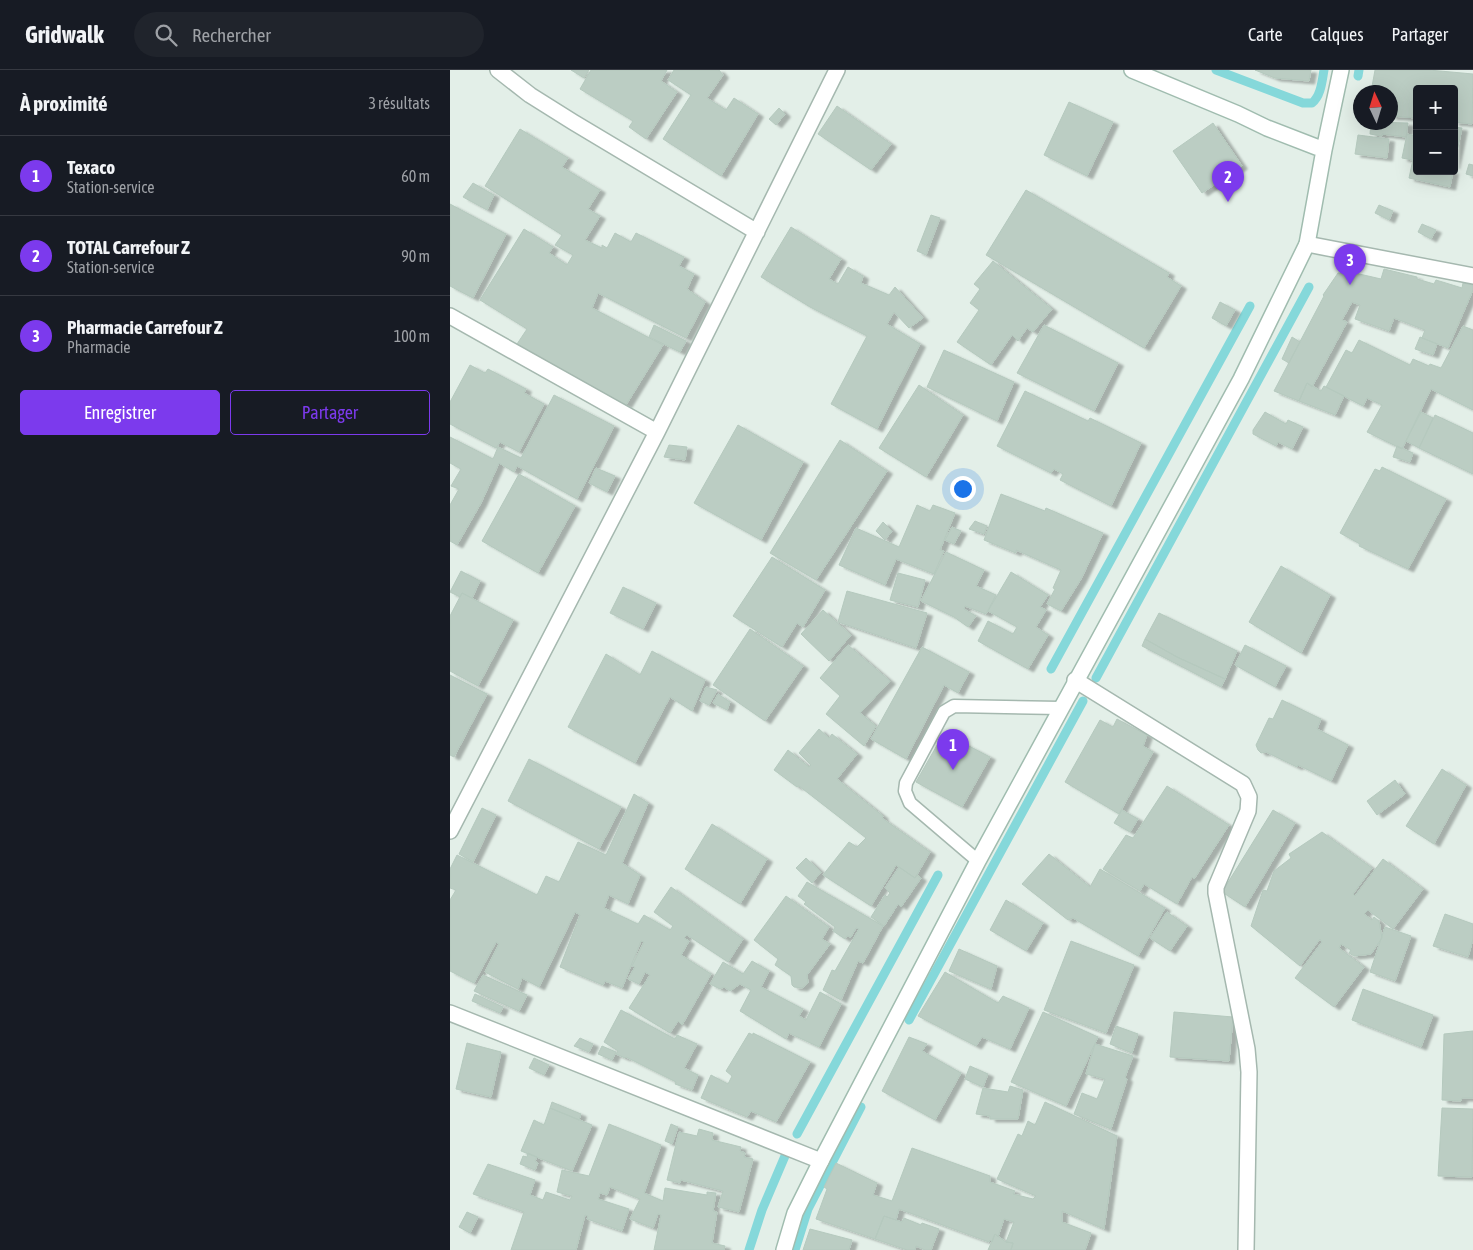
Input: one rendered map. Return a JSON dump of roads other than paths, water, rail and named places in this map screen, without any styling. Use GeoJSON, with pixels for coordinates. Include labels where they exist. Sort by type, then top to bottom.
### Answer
{"type":"FeatureCollection","features":[{"type":"Feature","properties":{"kind":"street"},"geometry":{"type":"LineString","coordinates":[[498,70],[530,95],[573,122],[757,232]]}},
{"type":"Feature","properties":{"kind":"street"},"geometry":{"type":"LineString","coordinates":[[450,831],[456,805],[657,432],[837,70]]}},
{"type":"Feature","properties":{"kind":"street"},"geometry":{"type":"LineString","coordinates":[[1132,70],[1267,128],[1324,150]]}},
{"type":"Feature","properties":{"kind":"street"},"geometry":{"type":"LineString","coordinates":[[784,1250],[795,1213],[821,1161],[1060,708],[1241,379],[1307,244],[1341,70]]}},
{"type":"Feature","properties":{"kind":"street"},"geometry":{"type":"LineString","coordinates":[[1307,244],[1473,276]]}},
{"type":"Feature","properties":{"kind":"street"},"geometry":{"type":"LineString","coordinates":[[450,316],[657,432]]}},
{"type":"Feature","properties":{"kind":"street"},"geometry":{"type":"LineString","coordinates":[[1076,680],[1243,784],[1249,797],[1248,811],[1216,887],[1248,1049],[1246,1250]]}},
{"type":"Feature","properties":{"kind":"street"},"geometry":{"type":"LineString","coordinates":[[450,1012],[821,1161]]}},
{"type":"Feature","properties":{"kind":"lane"},"geometry":{"type":"LineString","coordinates":[[978,861],[910,803],[906,791],[906,783],[944,712],[954,706],[1060,708]]}},
{"type":"Feature","properties":{"kind":"waterway"},"geometry":{"type":"LineString","coordinates":[[1216,70],[1303,103],[1312,103],[1315,100],[1321,88],[1324,70]]}},
{"type":"Feature","properties":{"kind":"waterway"},"geometry":{"type":"LineString","coordinates":[[1358,76],[1359,70]]}},
{"type":"Feature","properties":{"kind":"waterway"},"geometry":{"type":"LineString","coordinates":[[1096,678],[1309,287]]}},
{"type":"Feature","properties":{"kind":"waterway"},"geometry":{"type":"LineString","coordinates":[[1051,669],[1250,306]]}},
{"type":"Feature","properties":{"kind":"waterway"},"geometry":{"type":"LineString","coordinates":[[909,1020],[1083,701]]}},
{"type":"Feature","properties":{"kind":"waterway"},"geometry":{"type":"LineString","coordinates":[[797,1134],[938,875]]}},
{"type":"Feature","properties":{"kind":"waterway"},"geometry":{"type":"LineString","coordinates":[[795,1250],[808,1209],[861,1107]]}},
{"type":"Feature","properties":{"kind":"waterway"},"geometry":{"type":"LineString","coordinates":[[749,1250],[762,1210],[785,1156]]}},
{"type":"Feature","properties":{"kind":"place","name":"TOTAL Carrefour Z"},"geometry":{"type":"Point","coordinates":[1228,202]}},
{"type":"Feature","properties":{"kind":"place","name":"Pharmacie Carrefour Z"},"geometry":{"type":"Point","coordinates":[1350,285]}},
{"type":"Feature","properties":{"kind":"place","name":"Texaco"},"geometry":{"type":"Point","coordinates":[953,770]}}]}
